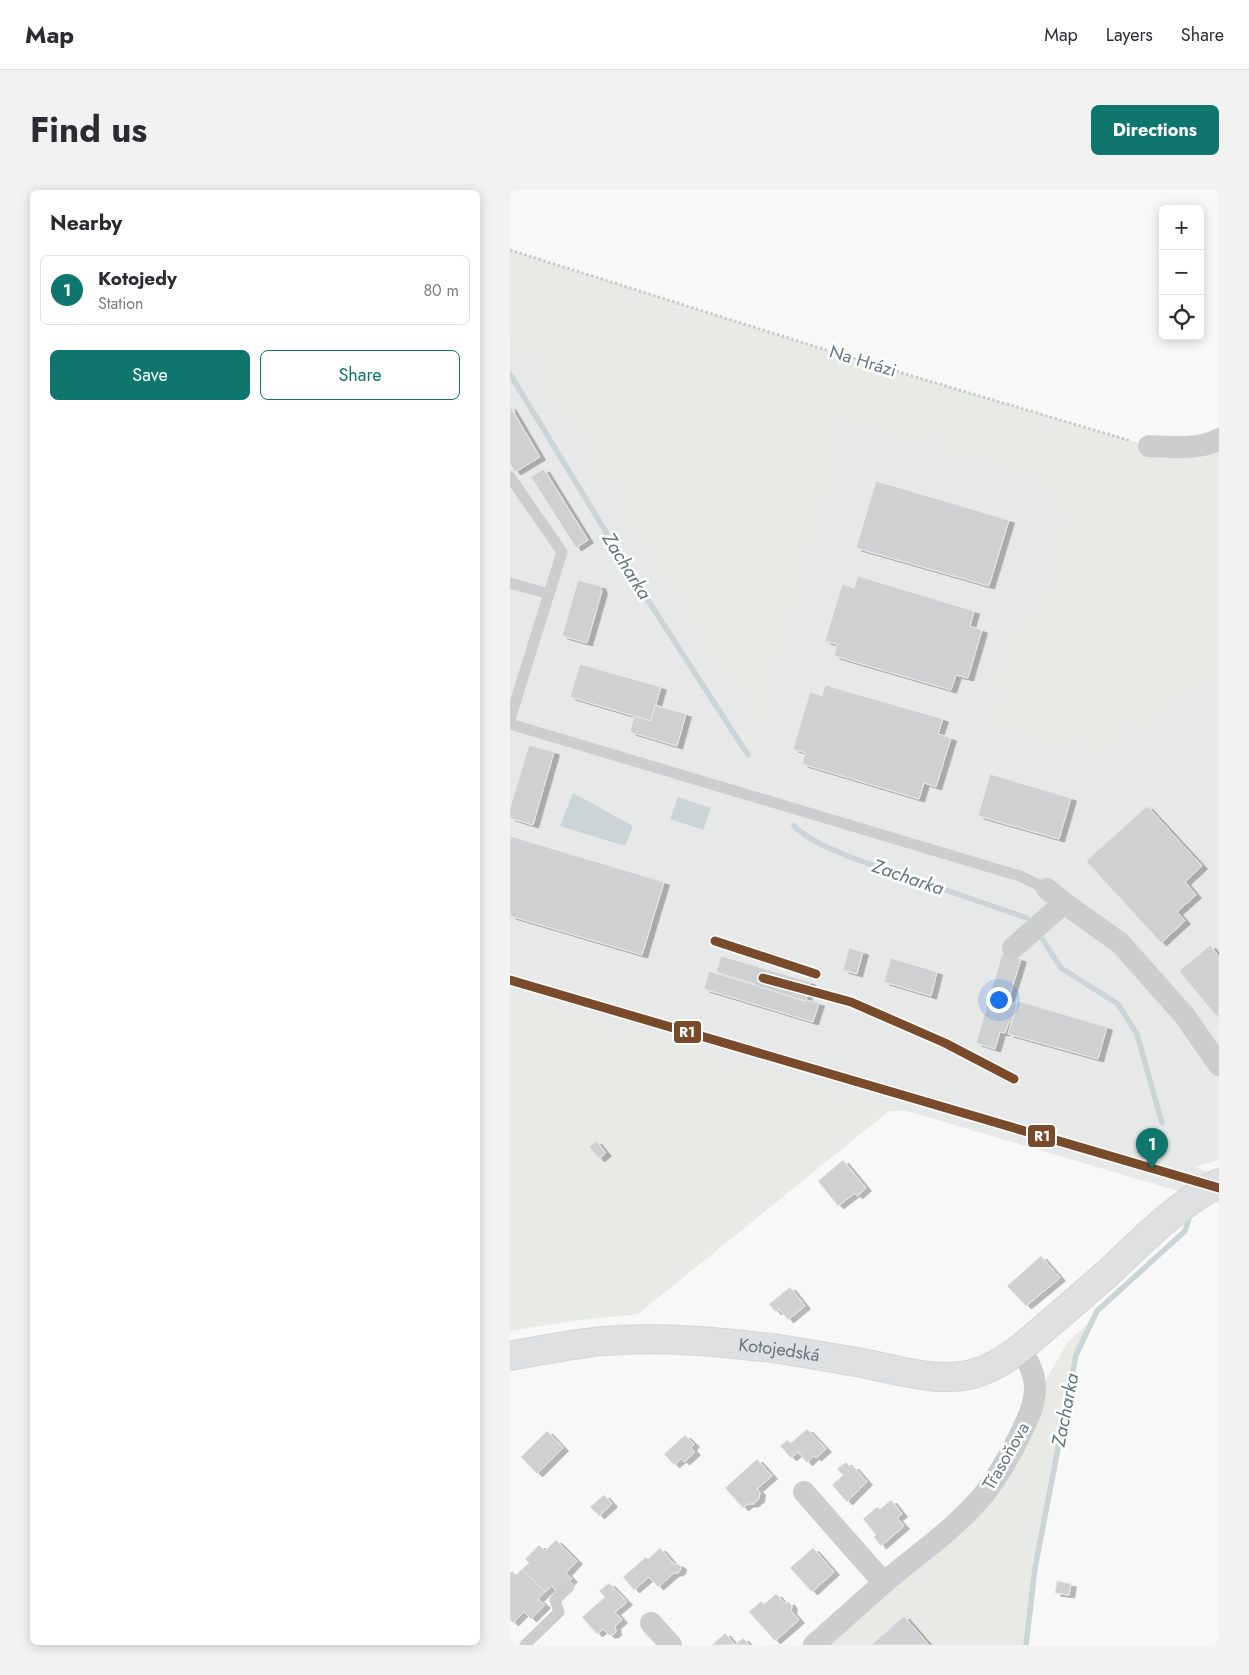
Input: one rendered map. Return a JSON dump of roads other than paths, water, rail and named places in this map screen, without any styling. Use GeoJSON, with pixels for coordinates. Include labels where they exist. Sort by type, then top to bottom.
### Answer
{"type":"FeatureCollection","features":[{"type":"Feature","properties":{"kind":"main road","name":"Kotojedská"},"geometry":{"type":"LineString","coordinates":[[510,1356],[604,1341],[668,1340],[738,1345],[795,1352],[910,1373],[946,1377],[960,1376],[984,1370],[999,1363],[1029,1341],[1159,1226],[1194,1199],[1219,1183]]}},
{"type":"Feature","properties":{"kind":"street"},"geometry":{"type":"LineString","coordinates":[[1149,446],[1186,447],[1214,442],[1219,439]]}},
{"type":"Feature","properties":{"kind":"street"},"geometry":{"type":"LineString","coordinates":[[1013,948],[1056,896],[1120,943],[1184,1015],[1219,1065]]}},
{"type":"Feature","properties":{"kind":"street","name":"Třasoňova"},"geometry":{"type":"LineString","coordinates":[[814,1645],[970,1509],[995,1479],[1009,1458],[1032,1408],[1036,1387],[1030,1367],[1029,1341]]}},
{"type":"Feature","properties":{"kind":"street"},"geometry":{"type":"LineString","coordinates":[[804,1492],[884,1583]]}},
{"type":"Feature","properties":{"kind":"street"},"geometry":{"type":"LineString","coordinates":[[651,1623],[671,1645]]}},
{"type":"Feature","properties":{"kind":"lane"},"geometry":{"type":"LineString","coordinates":[[510,477],[562,552],[510,718]]}},
{"type":"Feature","properties":{"kind":"lane"},"geometry":{"type":"LineString","coordinates":[[510,583],[549,594]]}},
{"type":"Feature","properties":{"kind":"lane"},"geometry":{"type":"LineString","coordinates":[[510,724],[1020,876],[1056,896]]}},
{"type":"Feature","properties":{"kind":"lane"},"geometry":{"type":"LineString","coordinates":[[525,1645],[559,1612],[555,1600],[569,1587]]}},
{"type":"Feature","properties":{"kind":"waterway","name":"Zacharka"},"geometry":{"type":"LineString","coordinates":[[510,374],[640,588],[748,755]]}},
{"type":"Feature","properties":{"kind":"waterway","name":"Zacharka"},"geometry":{"type":"LineString","coordinates":[[794,826],[817,842],[848,856],[1027,918]]}},
{"type":"Feature","properties":{"kind":"waterway","name":"Zacharka"},"geometry":{"type":"LineString","coordinates":[[1043,940],[1061,968],[1118,1004],[1137,1034],[1162,1123]]}},
{"type":"Feature","properties":{"kind":"waterway","name":"Zacharka"},"geometry":{"type":"LineString","coordinates":[[1026,1645],[1035,1568],[1076,1355],[1097,1311],[1185,1231],[1189,1218]]}},
{"type":"Feature","properties":{"kind":"place","name":"Kotojedy"},"geometry":{"type":"Point","coordinates":[1152,1169]}}]}
